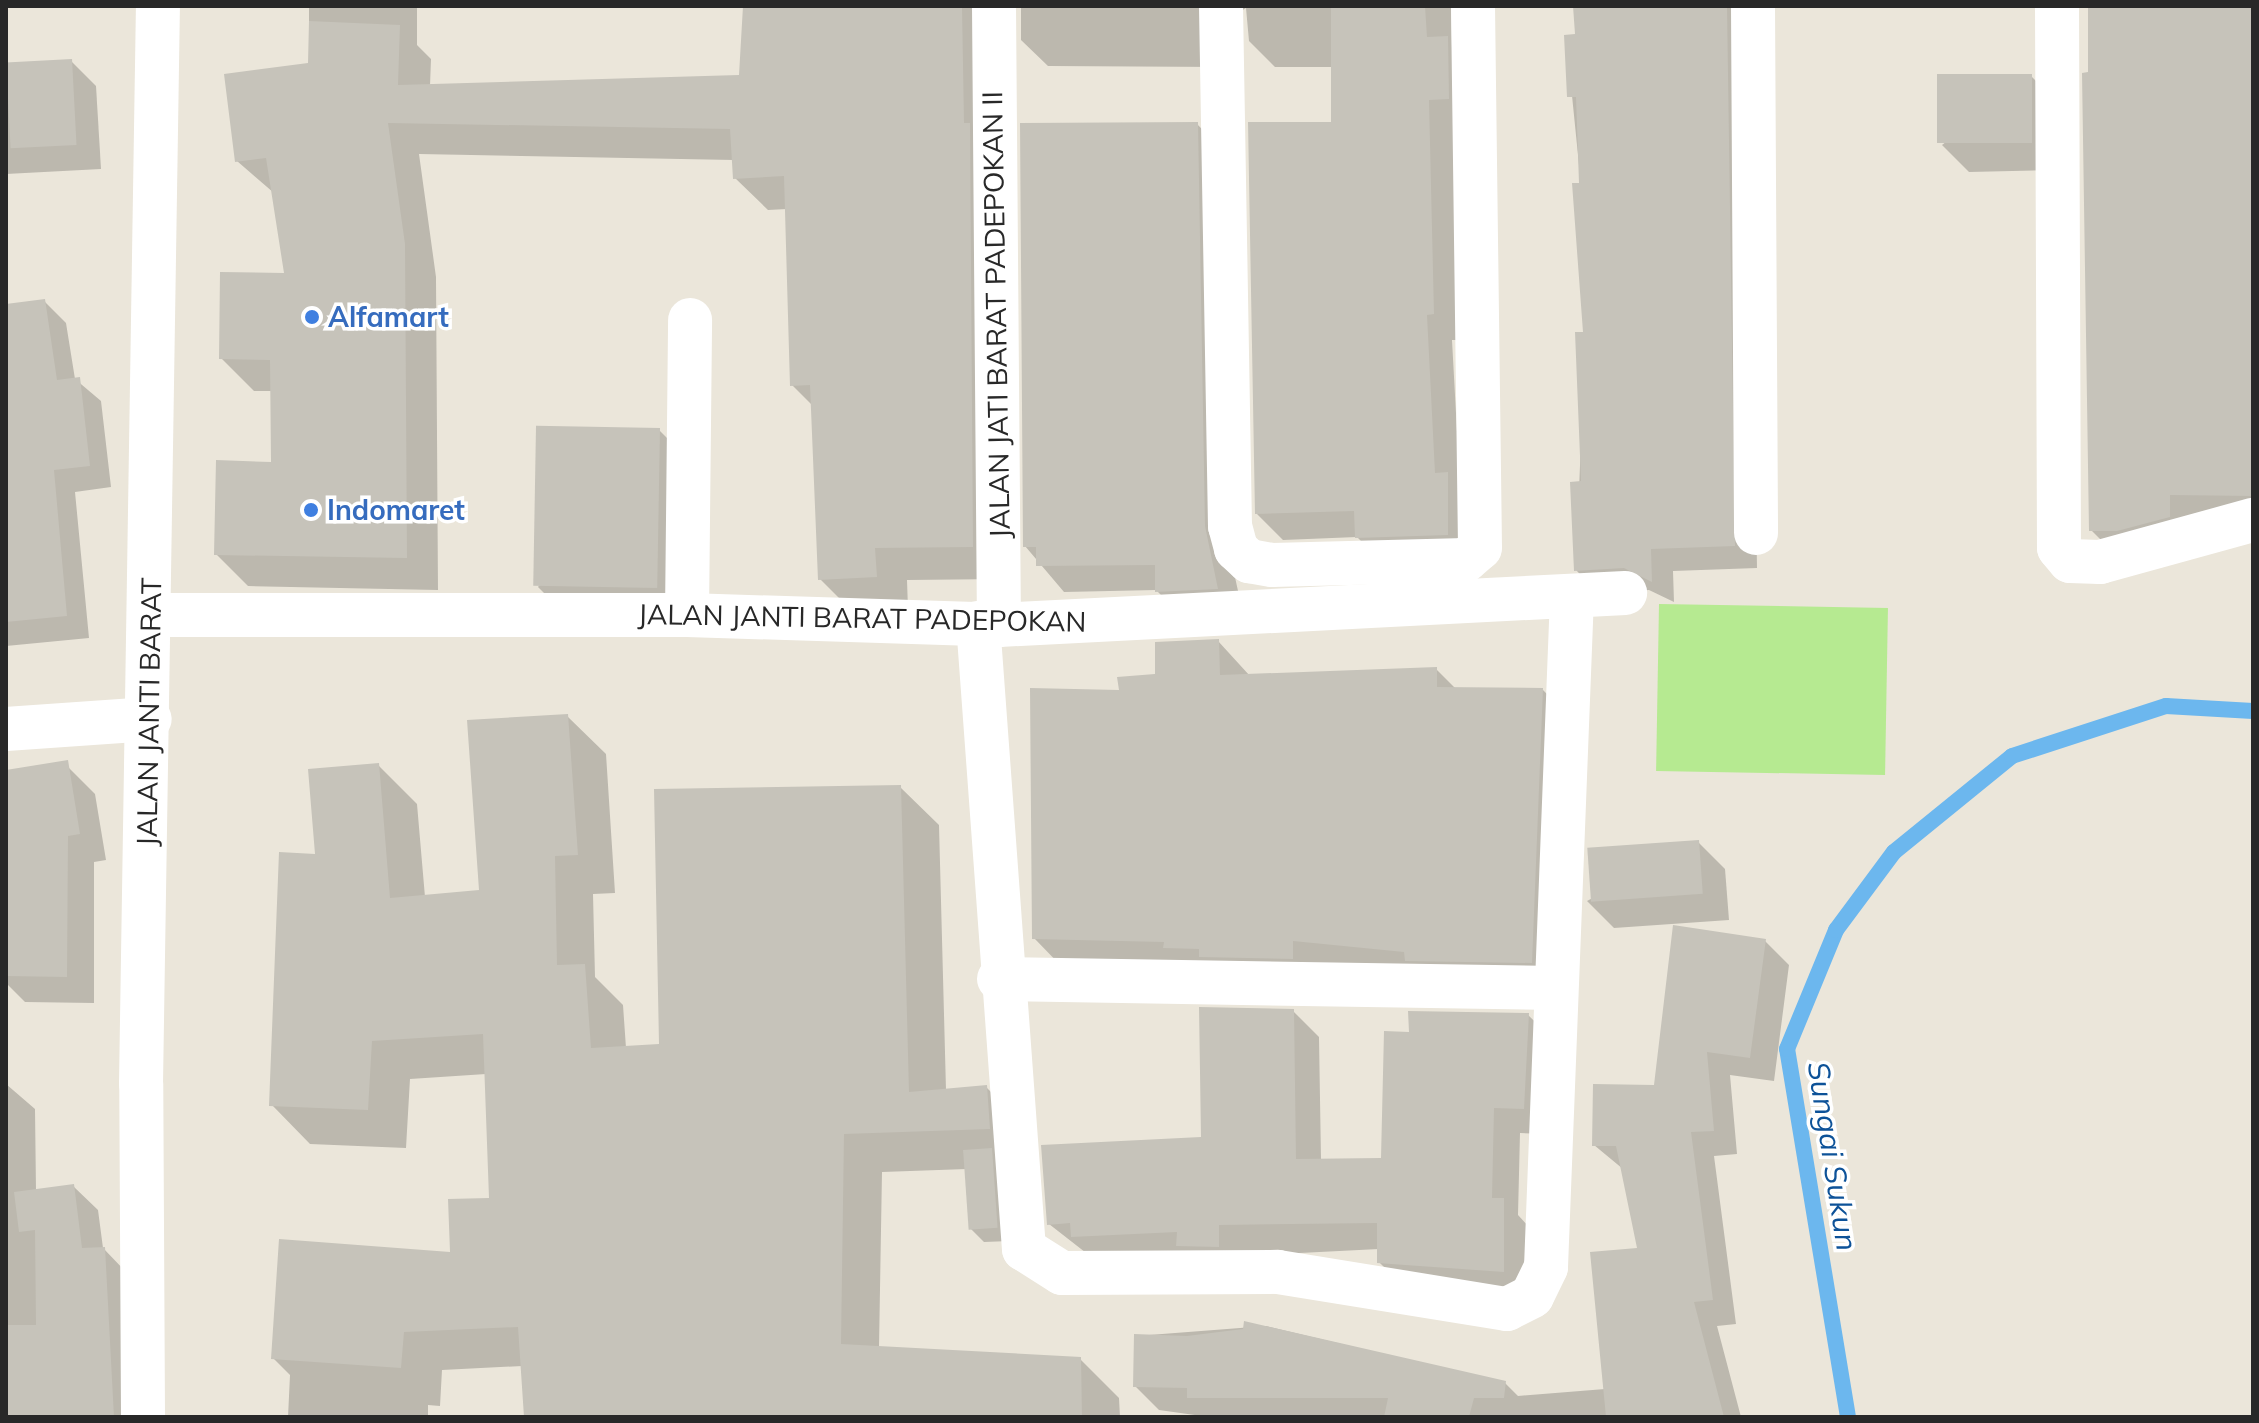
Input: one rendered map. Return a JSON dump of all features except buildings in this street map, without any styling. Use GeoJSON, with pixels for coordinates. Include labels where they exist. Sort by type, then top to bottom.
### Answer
{"type":"FeatureCollection","features":[{"type":"Feature","properties":{"kind":"street","name":"JALAN JANTI BARAT"},"geometry":{"type":"LineString","coordinates":[[143,1417],[158,6]]}},
{"type":"Feature","properties":{"kind":"street","name":"JALAN JATI BARAT PADEPOKAN II"},"geometry":{"type":"LineString","coordinates":[[994,6],[989,624],[999,979],[1021,1231],[1024,1249],[1038,1262],[1062,1273],[1278,1272],[1507,1309],[1532,1296],[1546,1267],[1572,597]]}},
{"type":"Feature","properties":{"kind":"street"},"geometry":{"type":"LineString","coordinates":[[1221,6],[1230,526],[1236,549],[1249,561],[1272,565],[1453,561],[1480,548],[1473,6]]}},
{"type":"Feature","properties":{"kind":"street"},"geometry":{"type":"LineString","coordinates":[[1753,6],[1756,533]]}},
{"type":"Feature","properties":{"kind":"street"},"geometry":{"type":"LineString","coordinates":[[2057,6],[2059,548],[2070,561],[2100,562],[2253,520]]}},
{"type":"Feature","properties":{"kind":"street"},"geometry":{"type":"LineString","coordinates":[[687,615],[690,320]]}},
{"type":"Feature","properties":{"kind":"street","name":"JALAN JANTI BARAT PADEPOKAN"},"geometry":{"type":"LineString","coordinates":[[151,615],[687,615],[989,624],[1625,593]]}},
{"type":"Feature","properties":{"kind":"street"},"geometry":{"type":"LineString","coordinates":[[6,729],[150,719]]}},
{"type":"Feature","properties":{"kind":"street"},"geometry":{"type":"LineString","coordinates":[[999,979],[1556,988]]}},
{"type":"Feature","properties":{"kind":"green space"},"geometry":{"type":"Polygon","coordinates":[[[1659,604],[1888,608],[1885,775],[1656,771],[1659,604]]]}},
{"type":"Feature","properties":{"kind":"waterway","name":"Sungai Sukun"},"geometry":{"type":"LineString","coordinates":[[1848,1417],[1787,1049],[1836,930],[1894,852],[2012,756],[2166,706],[2253,711]]}},
{"type":"Feature","properties":{"kind":"place","name":"Alfamart"},"geometry":{"type":"Point","coordinates":[312,317]}},
{"type":"Feature","properties":{"kind":"place","name":"Indomaret"},"geometry":{"type":"Point","coordinates":[311,510]}}]}
